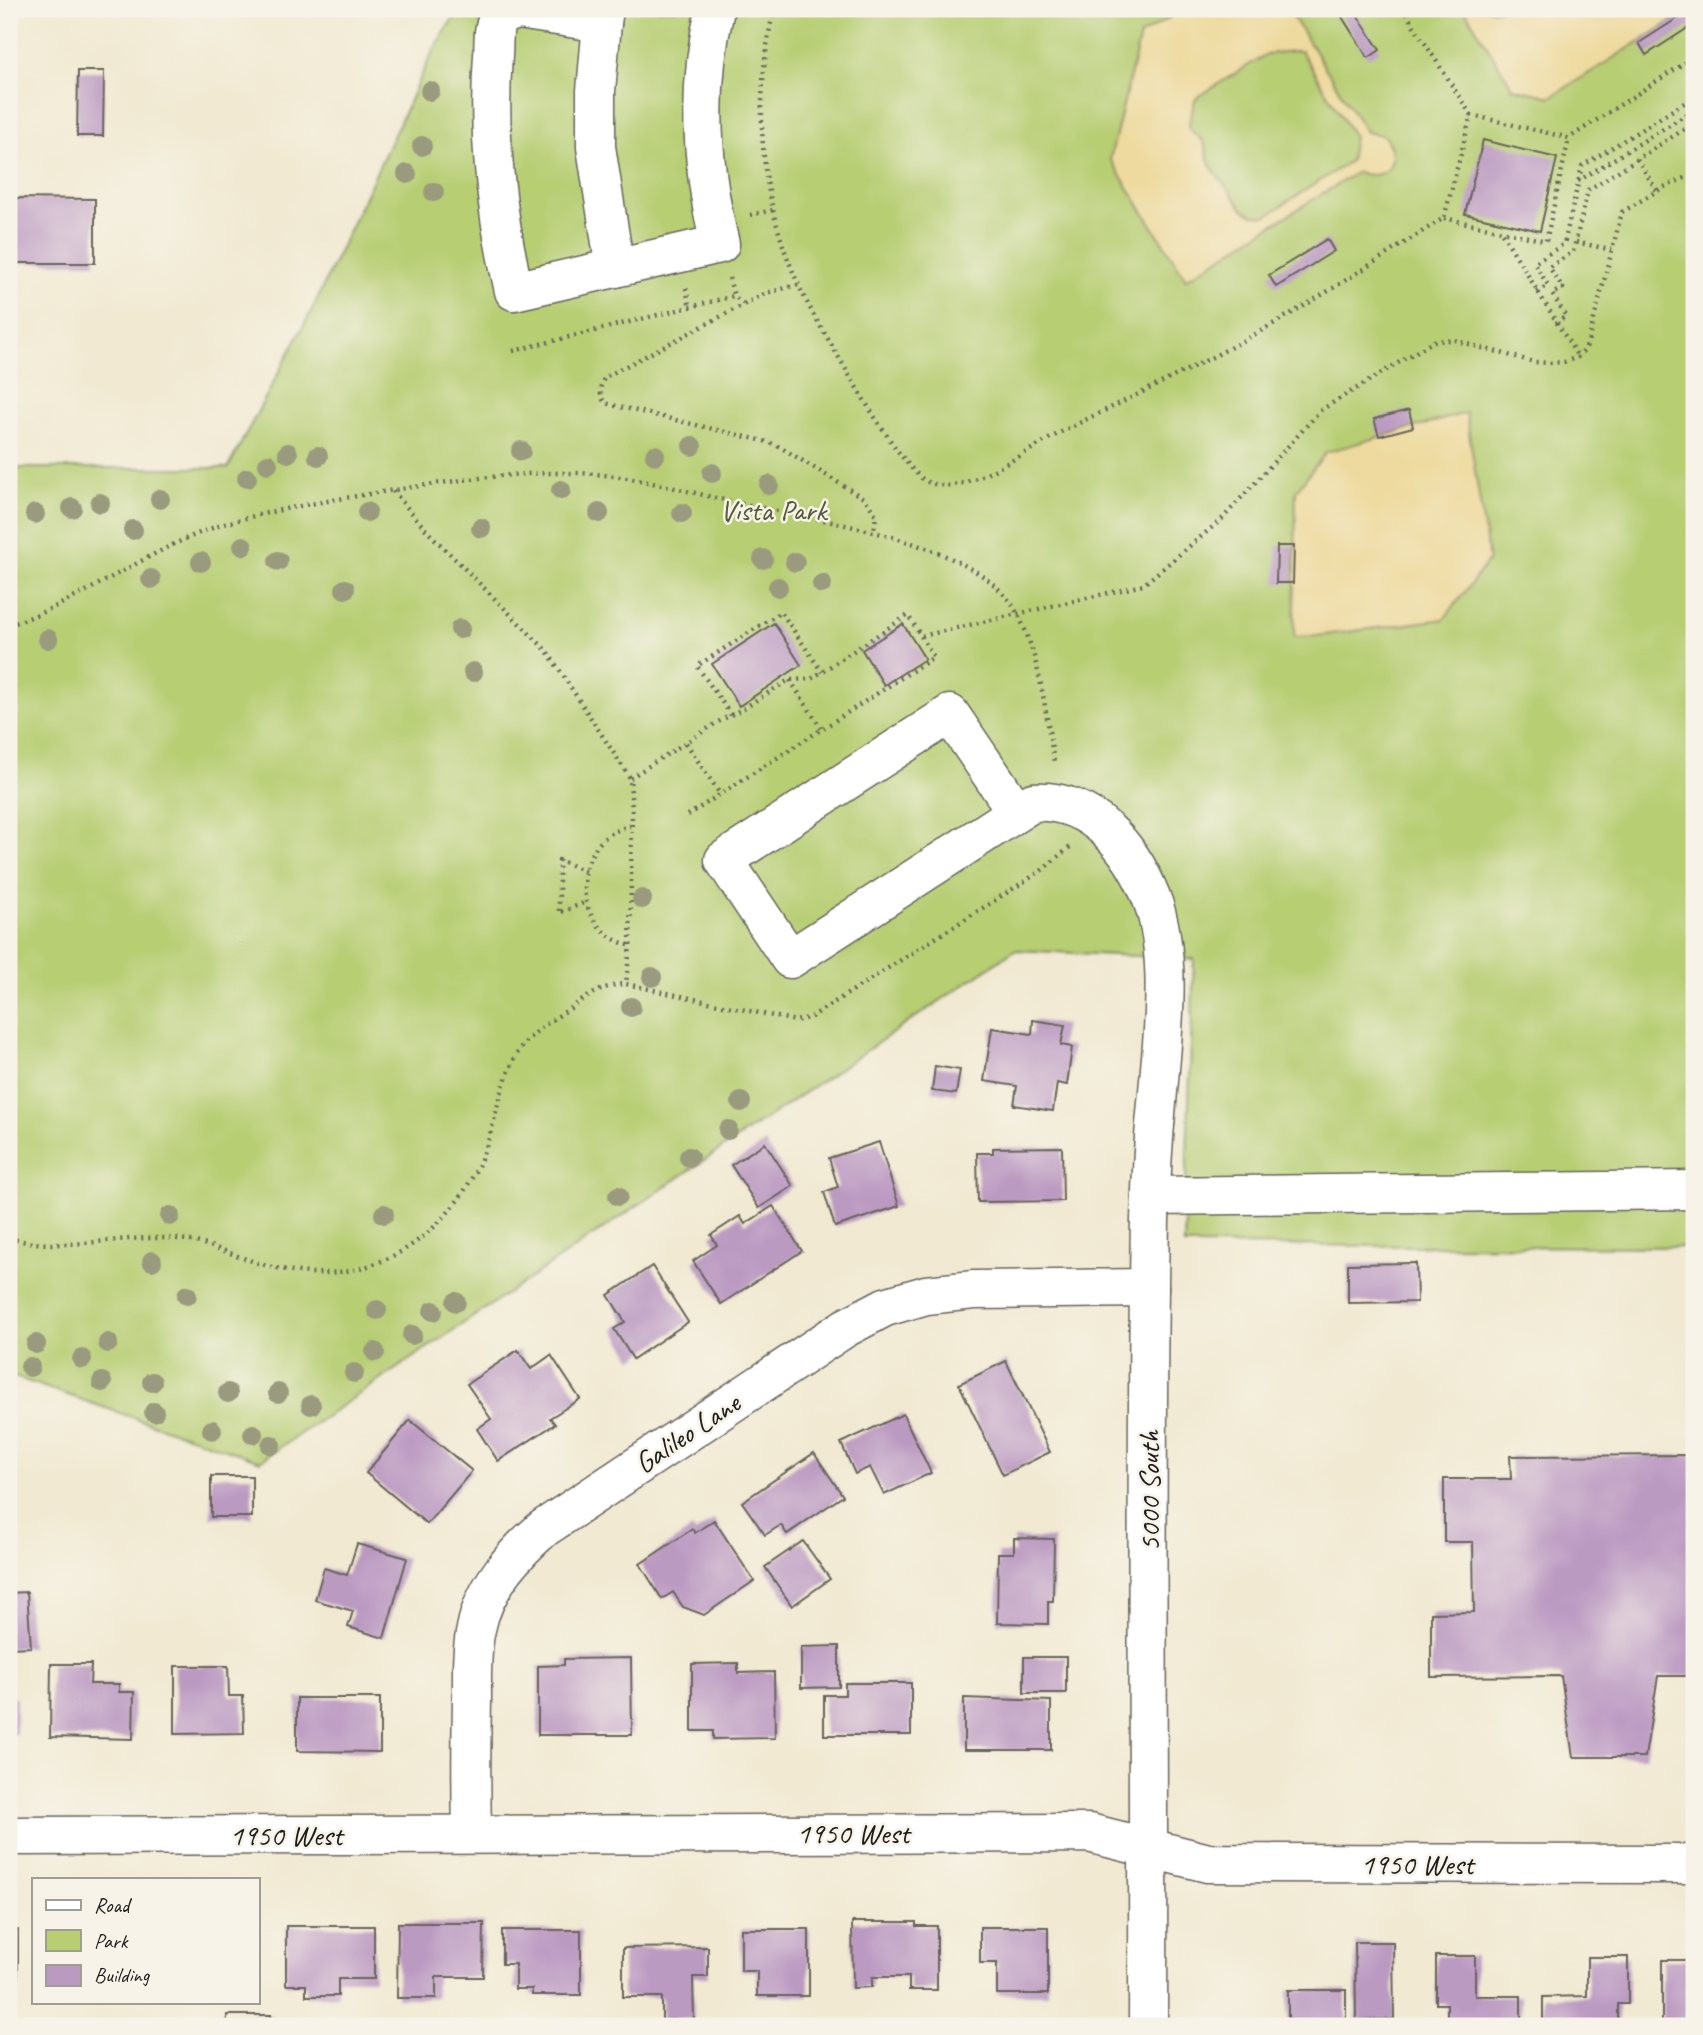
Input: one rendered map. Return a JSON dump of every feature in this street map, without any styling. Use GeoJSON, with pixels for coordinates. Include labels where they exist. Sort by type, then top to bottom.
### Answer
{"type":"FeatureCollection","features":[{"type":"Feature","properties":{"kind":"street"},"geometry":{"type":"LineString","coordinates":[[615,268],[596,147],[596,90],[603,16],[519,10],[508,12],[499,18],[495,27],[491,131],[498,212],[514,291],[615,268],[720,244],[713,214],[703,134],[705,76],[715,9]]}},
{"type":"Feature","properties":{"kind":"street","name":"5000 South"},"geometry":{"type":"LineString","coordinates":[[1016,811],[950,714],[724,860],[790,959],[1033,802],[1062,803],[1097,820],[1114,836],[1133,862],[1151,898],[1163,957],[1163,1029],[1151,1196],[1149,1288],[1148,2026]]}},
{"type":"Feature","properties":{"kind":"street"},"geometry":{"type":"LineString","coordinates":[[1151,1196],[1694,1190]]}},
{"type":"Feature","properties":{"kind":"street","name":"Galileo Lane"},"geometry":{"type":"LineString","coordinates":[[472,1834],[471,1731],[476,1628],[493,1585],[517,1552],[544,1528],[845,1328],[885,1307],[926,1294],[974,1290],[1149,1288]]}},
{"type":"Feature","properties":{"kind":"street","name":"1950 West"},"geometry":{"type":"LineString","coordinates":[[9,1836],[1089,1833],[1208,1863],[1694,1864]]}},
{"type":"Feature","properties":{"kind":"path"},"geometry":{"type":"LineString","coordinates":[[774,9],[762,80],[761,127],[769,198],[781,242],[798,285],[819,325],[909,468],[927,482],[945,486],[975,478],[1060,432],[1235,345],[1444,218],[1471,115]]}},
{"type":"Feature","properties":{"kind":"path"},"geometry":{"type":"LineString","coordinates":[[1403,9],[1471,115],[1569,138]]}},
{"type":"Feature","properties":{"kind":"path"},"geometry":{"type":"LineString","coordinates":[[1444,218],[1546,241],[1569,138],[1694,57]]}},
{"type":"Feature","properties":{"kind":"path"},"geometry":{"type":"LineString","coordinates":[[1537,292],[1548,285],[1534,263],[1564,244],[1582,166],[1694,97]]}},
{"type":"Feature","properties":{"kind":"path"},"geometry":{"type":"LineString","coordinates":[[1578,182],[1694,110]]}},
{"type":"Feature","properties":{"kind":"path"},"geometry":{"type":"LineString","coordinates":[[1556,323],[1566,316],[1552,294],[1563,288],[1549,267],[1573,252],[1588,190],[1694,123]]}},
{"type":"Feature","properties":{"kind":"path"},"geometry":{"type":"LineString","coordinates":[[1637,159],[1657,191]]}},
{"type":"Feature","properties":{"kind":"path"},"geometry":{"type":"LineString","coordinates":[[922,636],[1133,589],[1152,580],[1222,519],[1321,410],[1434,341],[1452,340],[1534,362],[1564,362],[1578,357],[1588,342],[1622,212],[1657,191],[1694,174]]}},
{"type":"Feature","properties":{"kind":"path"},"geometry":{"type":"LineString","coordinates":[[1502,233],[1578,357]]}},
{"type":"Feature","properties":{"kind":"path"},"geometry":{"type":"LineString","coordinates":[[1576,242],[1612,250]]}},
{"type":"Feature","properties":{"kind":"path"},"geometry":{"type":"LineString","coordinates":[[798,285],[766,293],[605,377],[600,391],[605,403],[780,447],[865,499],[876,515],[874,532]]}},
{"type":"Feature","properties":{"kind":"path"},"geometry":{"type":"LineString","coordinates":[[513,351],[734,296],[744,304]]}},
{"type":"Feature","properties":{"kind":"path"},"geometry":{"type":"LineString","coordinates":[[9,625],[78,597],[187,537],[231,522],[326,499],[501,476],[574,472],[605,474],[874,532],[944,556],[984,576],[1009,600],[1018,614],[1037,670],[1054,762]]}},
{"type":"Feature","properties":{"kind":"path"},"geometry":{"type":"LineString","coordinates":[[392,490],[428,532],[547,651],[631,778],[630,946],[626,984]]}},
{"type":"Feature","properties":{"kind":"path"},"geometry":{"type":"LineString","coordinates":[[731,715],[697,666],[781,612],[822,672]]}},
{"type":"Feature","properties":{"kind":"path"},"geometry":{"type":"LineString","coordinates":[[631,778],[789,680],[811,679],[908,615],[934,657],[685,817]]}},
{"type":"Feature","properties":{"kind":"path"},"geometry":{"type":"LineString","coordinates":[[789,680],[821,728]]}},
{"type":"Feature","properties":{"kind":"path"},"geometry":{"type":"LineString","coordinates":[[686,743],[720,794]]}},
{"type":"Feature","properties":{"kind":"path"},"geometry":{"type":"LineString","coordinates":[[630,946],[619,943],[600,928],[584,895],[585,871],[597,847],[620,828],[631,826]]}},
{"type":"Feature","properties":{"kind":"path"},"geometry":{"type":"LineString","coordinates":[[9,1238],[41,1245],[167,1238],[189,1240],[253,1262],[296,1272],[328,1273],[358,1269],[385,1261],[432,1230],[466,1190],[486,1147],[507,1079],[520,1049],[547,1023],[593,993],[608,985],[626,984],[796,1021],[811,1017],[1041,871],[1069,850],[1071,843]]}},
{"type":"Feature","properties":{"kind":"path"},"geometry":{"type":"LineString","coordinates":[[585,871],[559,860],[559,913],[586,902]]}},
{"type":"Feature","properties":{"kind":"green space","name":"Vista Park"},"geometry":{"type":"Polygon","coordinates":[[[459,9],[1694,9],[1694,1247],[1184,1245],[1194,959],[1015,950],[260,1461],[9,1375],[9,468],[228,468],[313,308],[433,51],[459,9]]]}},
{"type":"Feature","properties":{"kind":"sand"},"geometry":{"type":"Polygon","coordinates":[[[1183,9],[1288,9],[1366,132],[1383,135],[1389,144],[1392,160],[1389,167],[1376,175],[1357,172],[1186,279],[1110,159],[1140,36],[1183,9]],[[1301,51],[1267,54],[1195,100],[1190,129],[1204,142],[1210,165],[1243,209],[1253,215],[1266,216],[1350,161],[1354,137],[1301,51]]]}},
{"type":"Feature","properties":{"kind":"sand"},"geometry":{"type":"Polygon","coordinates":[[[1464,9],[1691,9],[1551,97],[1513,88],[1464,9]]]}},
{"type":"Feature","properties":{"kind":"sand"},"geometry":{"type":"Polygon","coordinates":[[[1466,413],[1489,560],[1444,619],[1294,637],[1296,491],[1326,452],[1466,413]]]}},
{"type":"Feature","properties":{"kind":"building"},"geometry":{"type":"Polygon","coordinates":[[[1337,9],[1353,9],[1380,50],[1368,58],[1337,9]]]}},
{"type":"Feature","properties":{"kind":"building"},"geometry":{"type":"Polygon","coordinates":[[[1692,9],[1694,24],[1646,55],[1639,43],[1692,9]]]}},
{"type":"Feature","properties":{"kind":"building"},"geometry":{"type":"Polygon","coordinates":[[[78,71],[104,71],[103,136],[77,136],[78,71]]]}},
{"type":"Feature","properties":{"kind":"building"},"geometry":{"type":"Polygon","coordinates":[[[1483,140],[1557,158],[1540,231],[1465,214],[1483,140]]]}},
{"type":"Feature","properties":{"kind":"building"},"geometry":{"type":"Polygon","coordinates":[[[9,198],[95,199],[95,263],[9,263],[9,198]]]}},
{"type":"Feature","properties":{"kind":"building"},"geometry":{"type":"Polygon","coordinates":[[[1327,239],[1334,251],[1276,287],[1269,275],[1327,239]]]}},
{"type":"Feature","properties":{"kind":"building"},"geometry":{"type":"Polygon","coordinates":[[[1409,410],[1413,427],[1379,436],[1374,419],[1409,410]]]}},
{"type":"Feature","properties":{"kind":"building"},"geometry":{"type":"Polygon","coordinates":[[[1277,546],[1294,546],[1293,583],[1276,583],[1277,546]]]}},
{"type":"Feature","properties":{"kind":"building"},"geometry":{"type":"Polygon","coordinates":[[[774,623],[801,665],[739,706],[712,664],[774,623]]]}},
{"type":"Feature","properties":{"kind":"building"},"geometry":{"type":"Polygon","coordinates":[[[903,624],[925,659],[884,685],[862,650],[903,624]]]}},
{"type":"Feature","properties":{"kind":"building"},"geometry":{"type":"Polygon","coordinates":[[[1033,1020],[1065,1025],[1061,1045],[1072,1047],[1067,1085],[1057,1083],[1053,1111],[1014,1105],[1017,1086],[984,1081],[992,1028],[1032,1034],[1033,1020]]]}},
{"type":"Feature","properties":{"kind":"building"},"geometry":{"type":"Polygon","coordinates":[[[935,1066],[960,1070],[956,1094],[932,1091],[935,1066]]]}},
{"type":"Feature","properties":{"kind":"building"},"geometry":{"type":"Polygon","coordinates":[[[879,1142],[899,1206],[835,1227],[824,1192],[838,1187],[829,1158],[879,1142]]]}},
{"type":"Feature","properties":{"kind":"building"},"geometry":{"type":"Polygon","coordinates":[[[765,1143],[793,1186],[759,1208],[731,1165],[765,1143]]]}},
{"type":"Feature","properties":{"kind":"building"},"geometry":{"type":"Polygon","coordinates":[[[1062,1147],[1063,1201],[978,1202],[977,1153],[993,1153],[993,1148],[1062,1147]]]}},
{"type":"Feature","properties":{"kind":"building"},"geometry":{"type":"Polygon","coordinates":[[[773,1206],[802,1251],[721,1304],[693,1261],[717,1245],[711,1235],[740,1216],[745,1224],[773,1206]]]}},
{"type":"Feature","properties":{"kind":"building"},"geometry":{"type":"Polygon","coordinates":[[[1416,1263],[1417,1302],[1348,1303],[1348,1264],[1416,1263]]]}},
{"type":"Feature","properties":{"kind":"building"},"geometry":{"type":"Polygon","coordinates":[[[652,1266],[688,1322],[633,1359],[614,1329],[625,1322],[608,1295],[652,1266]]]}},
{"type":"Feature","properties":{"kind":"building"},"geometry":{"type":"Polygon","coordinates":[[[518,1350],[531,1369],[551,1355],[580,1399],[550,1418],[555,1424],[498,1461],[477,1429],[491,1419],[467,1384],[518,1350]]]}},
{"type":"Feature","properties":{"kind":"building"},"geometry":{"type":"Polygon","coordinates":[[[1006,1361],[1050,1452],[1003,1475],[959,1384],[1006,1361]]]}},
{"type":"Feature","properties":{"kind":"building"},"geometry":{"type":"Polygon","coordinates":[[[903,1414],[931,1473],[884,1495],[870,1467],[855,1474],[841,1443],[903,1414]]]}},
{"type":"Feature","properties":{"kind":"building"},"geometry":{"type":"Polygon","coordinates":[[[410,1420],[472,1471],[427,1524],[366,1473],[410,1420]]]}},
{"type":"Feature","properties":{"kind":"building"},"geometry":{"type":"Polygon","coordinates":[[[814,1453],[843,1496],[787,1534],[781,1525],[765,1535],[742,1502],[814,1453]]]}},
{"type":"Feature","properties":{"kind":"building"},"geometry":{"type":"Polygon","coordinates":[[[1694,1455],[1694,1676],[1658,1676],[1645,1757],[1573,1757],[1561,1676],[1431,1677],[1431,1613],[1474,1612],[1473,1542],[1444,1542],[1444,1479],[1511,1479],[1510,1456],[1694,1455]]]}},
{"type":"Feature","properties":{"kind":"building"},"geometry":{"type":"Polygon","coordinates":[[[211,1476],[252,1476],[252,1517],[211,1517],[211,1476]]]}},
{"type":"Feature","properties":{"kind":"building"},"geometry":{"type":"Polygon","coordinates":[[[714,1520],[754,1581],[704,1615],[683,1607],[673,1592],[662,1599],[640,1564],[692,1529],[695,1533],[714,1520]]]}},
{"type":"Feature","properties":{"kind":"building"},"geometry":{"type":"Polygon","coordinates":[[[1014,1538],[1054,1539],[1053,1601],[1048,1601],[1048,1624],[997,1623],[998,1553],[1014,1553],[1014,1538]]]}},
{"type":"Feature","properties":{"kind":"building"},"geometry":{"type":"Polygon","coordinates":[[[803,1541],[830,1579],[792,1606],[765,1567],[803,1541]]]}},
{"type":"Feature","properties":{"kind":"building"},"geometry":{"type":"Polygon","coordinates":[[[357,1544],[407,1558],[384,1638],[348,1627],[353,1611],[315,1600],[324,1568],[347,1575],[357,1544]]]}},
{"type":"Feature","properties":{"kind":"building"},"geometry":{"type":"Polygon","coordinates":[[[27,1592],[31,1647],[9,1648],[9,1593],[27,1592]]]}},
{"type":"Feature","properties":{"kind":"building"},"geometry":{"type":"Polygon","coordinates":[[[839,1646],[839,1687],[801,1688],[801,1647],[839,1646]]]}},
{"type":"Feature","properties":{"kind":"building"},"geometry":{"type":"Polygon","coordinates":[[[1024,1657],[1066,1657],[1066,1693],[1024,1693],[1024,1657]]]}},
{"type":"Feature","properties":{"kind":"building"},"geometry":{"type":"Polygon","coordinates":[[[631,1658],[632,1735],[538,1735],[538,1666],[564,1665],[564,1659],[631,1658]]]}},
{"type":"Feature","properties":{"kind":"building"},"geometry":{"type":"Polygon","coordinates":[[[738,1663],[738,1673],[774,1672],[775,1738],[713,1739],[713,1731],[692,1731],[692,1664],[738,1663]]]}},
{"type":"Feature","properties":{"kind":"building"},"geometry":{"type":"Polygon","coordinates":[[[51,1664],[91,1664],[90,1684],[119,1684],[119,1692],[134,1692],[133,1739],[50,1737],[51,1664]]]}},
{"type":"Feature","properties":{"kind":"building"},"geometry":{"type":"Polygon","coordinates":[[[175,1666],[228,1666],[229,1696],[243,1696],[244,1733],[175,1734],[175,1666]]]}},
{"type":"Feature","properties":{"kind":"building"},"geometry":{"type":"Polygon","coordinates":[[[845,1683],[911,1683],[911,1735],[824,1735],[824,1695],[845,1695],[845,1683]]]}},
{"type":"Feature","properties":{"kind":"building"},"geometry":{"type":"Polygon","coordinates":[[[9,1698],[16,1698],[16,1734],[9,1734],[9,1698]]]}},
{"type":"Feature","properties":{"kind":"building"},"geometry":{"type":"Polygon","coordinates":[[[297,1698],[380,1698],[380,1752],[297,1751],[297,1698]]]}},
{"type":"Feature","properties":{"kind":"building"},"geometry":{"type":"Polygon","coordinates":[[[964,1698],[1051,1701],[1051,1750],[964,1750],[964,1698]]]}},
{"type":"Feature","properties":{"kind":"building"},"geometry":{"type":"Polygon","coordinates":[[[852,1922],[916,1922],[916,1926],[937,1926],[937,1990],[909,1990],[909,1977],[872,1977],[872,1987],[853,1988],[852,1922]]]}},
{"type":"Feature","properties":{"kind":"building"},"geometry":{"type":"Polygon","coordinates":[[[398,1923],[484,1923],[483,1977],[436,1977],[436,1998],[397,1998],[398,1923]]]}},
{"type":"Feature","properties":{"kind":"building"},"geometry":{"type":"Polygon","coordinates":[[[286,1926],[374,1926],[374,1979],[338,1979],[338,1996],[306,1996],[306,1985],[286,1985],[286,1926]]]}},
{"type":"Feature","properties":{"kind":"building"},"geometry":{"type":"Polygon","coordinates":[[[980,1927],[1048,1927],[1048,1994],[997,1994],[997,1963],[980,1963],[980,1927]]]}},
{"type":"Feature","properties":{"kind":"building"},"geometry":{"type":"Polygon","coordinates":[[[741,1929],[809,1929],[809,1996],[757,1996],[757,1971],[741,1971],[741,1929]]]}},
{"type":"Feature","properties":{"kind":"building"},"geometry":{"type":"Polygon","coordinates":[[[9,1930],[18,1930],[18,1979],[9,1979],[9,1930]]]}},
{"type":"Feature","properties":{"kind":"building"},"geometry":{"type":"Polygon","coordinates":[[[502,1930],[581,1930],[581,1995],[532,1995],[532,1989],[515,1989],[515,1964],[502,1964],[502,1930]]]}},
{"type":"Feature","properties":{"kind":"building"},"geometry":{"type":"Polygon","coordinates":[[[1355,1942],[1393,1942],[1394,2019],[1356,2020],[1355,1942]]]}},
{"type":"Feature","properties":{"kind":"building"},"geometry":{"type":"Polygon","coordinates":[[[708,1947],[708,1977],[693,1977],[694,2019],[662,2020],[662,1997],[623,1997],[623,1948],[708,1947]]]}},
{"type":"Feature","properties":{"kind":"building"},"geometry":{"type":"Polygon","coordinates":[[[1436,1956],[1475,1956],[1475,1996],[1521,1996],[1521,2026],[1447,2026],[1447,2004],[1436,2004],[1436,1956]]]}},
{"type":"Feature","properties":{"kind":"building"},"geometry":{"type":"Polygon","coordinates":[[[1587,1957],[1628,1957],[1628,2004],[1618,2004],[1618,2026],[1543,2026],[1543,1997],[1587,1996],[1587,1957]]]}},
{"type":"Feature","properties":{"kind":"building"},"geometry":{"type":"Polygon","coordinates":[[[1662,1960],[1694,1960],[1694,2026],[1662,2026],[1662,1960]]]}},
{"type":"Feature","properties":{"kind":"building"},"geometry":{"type":"Polygon","coordinates":[[[1288,1990],[1346,1990],[1346,2026],[1288,2026],[1288,1990]]]}},
{"type":"Feature","properties":{"kind":"building"},"geometry":{"type":"Polygon","coordinates":[[[227,2015],[271,2015],[271,2026],[227,2026],[227,2015]]]}}]}
